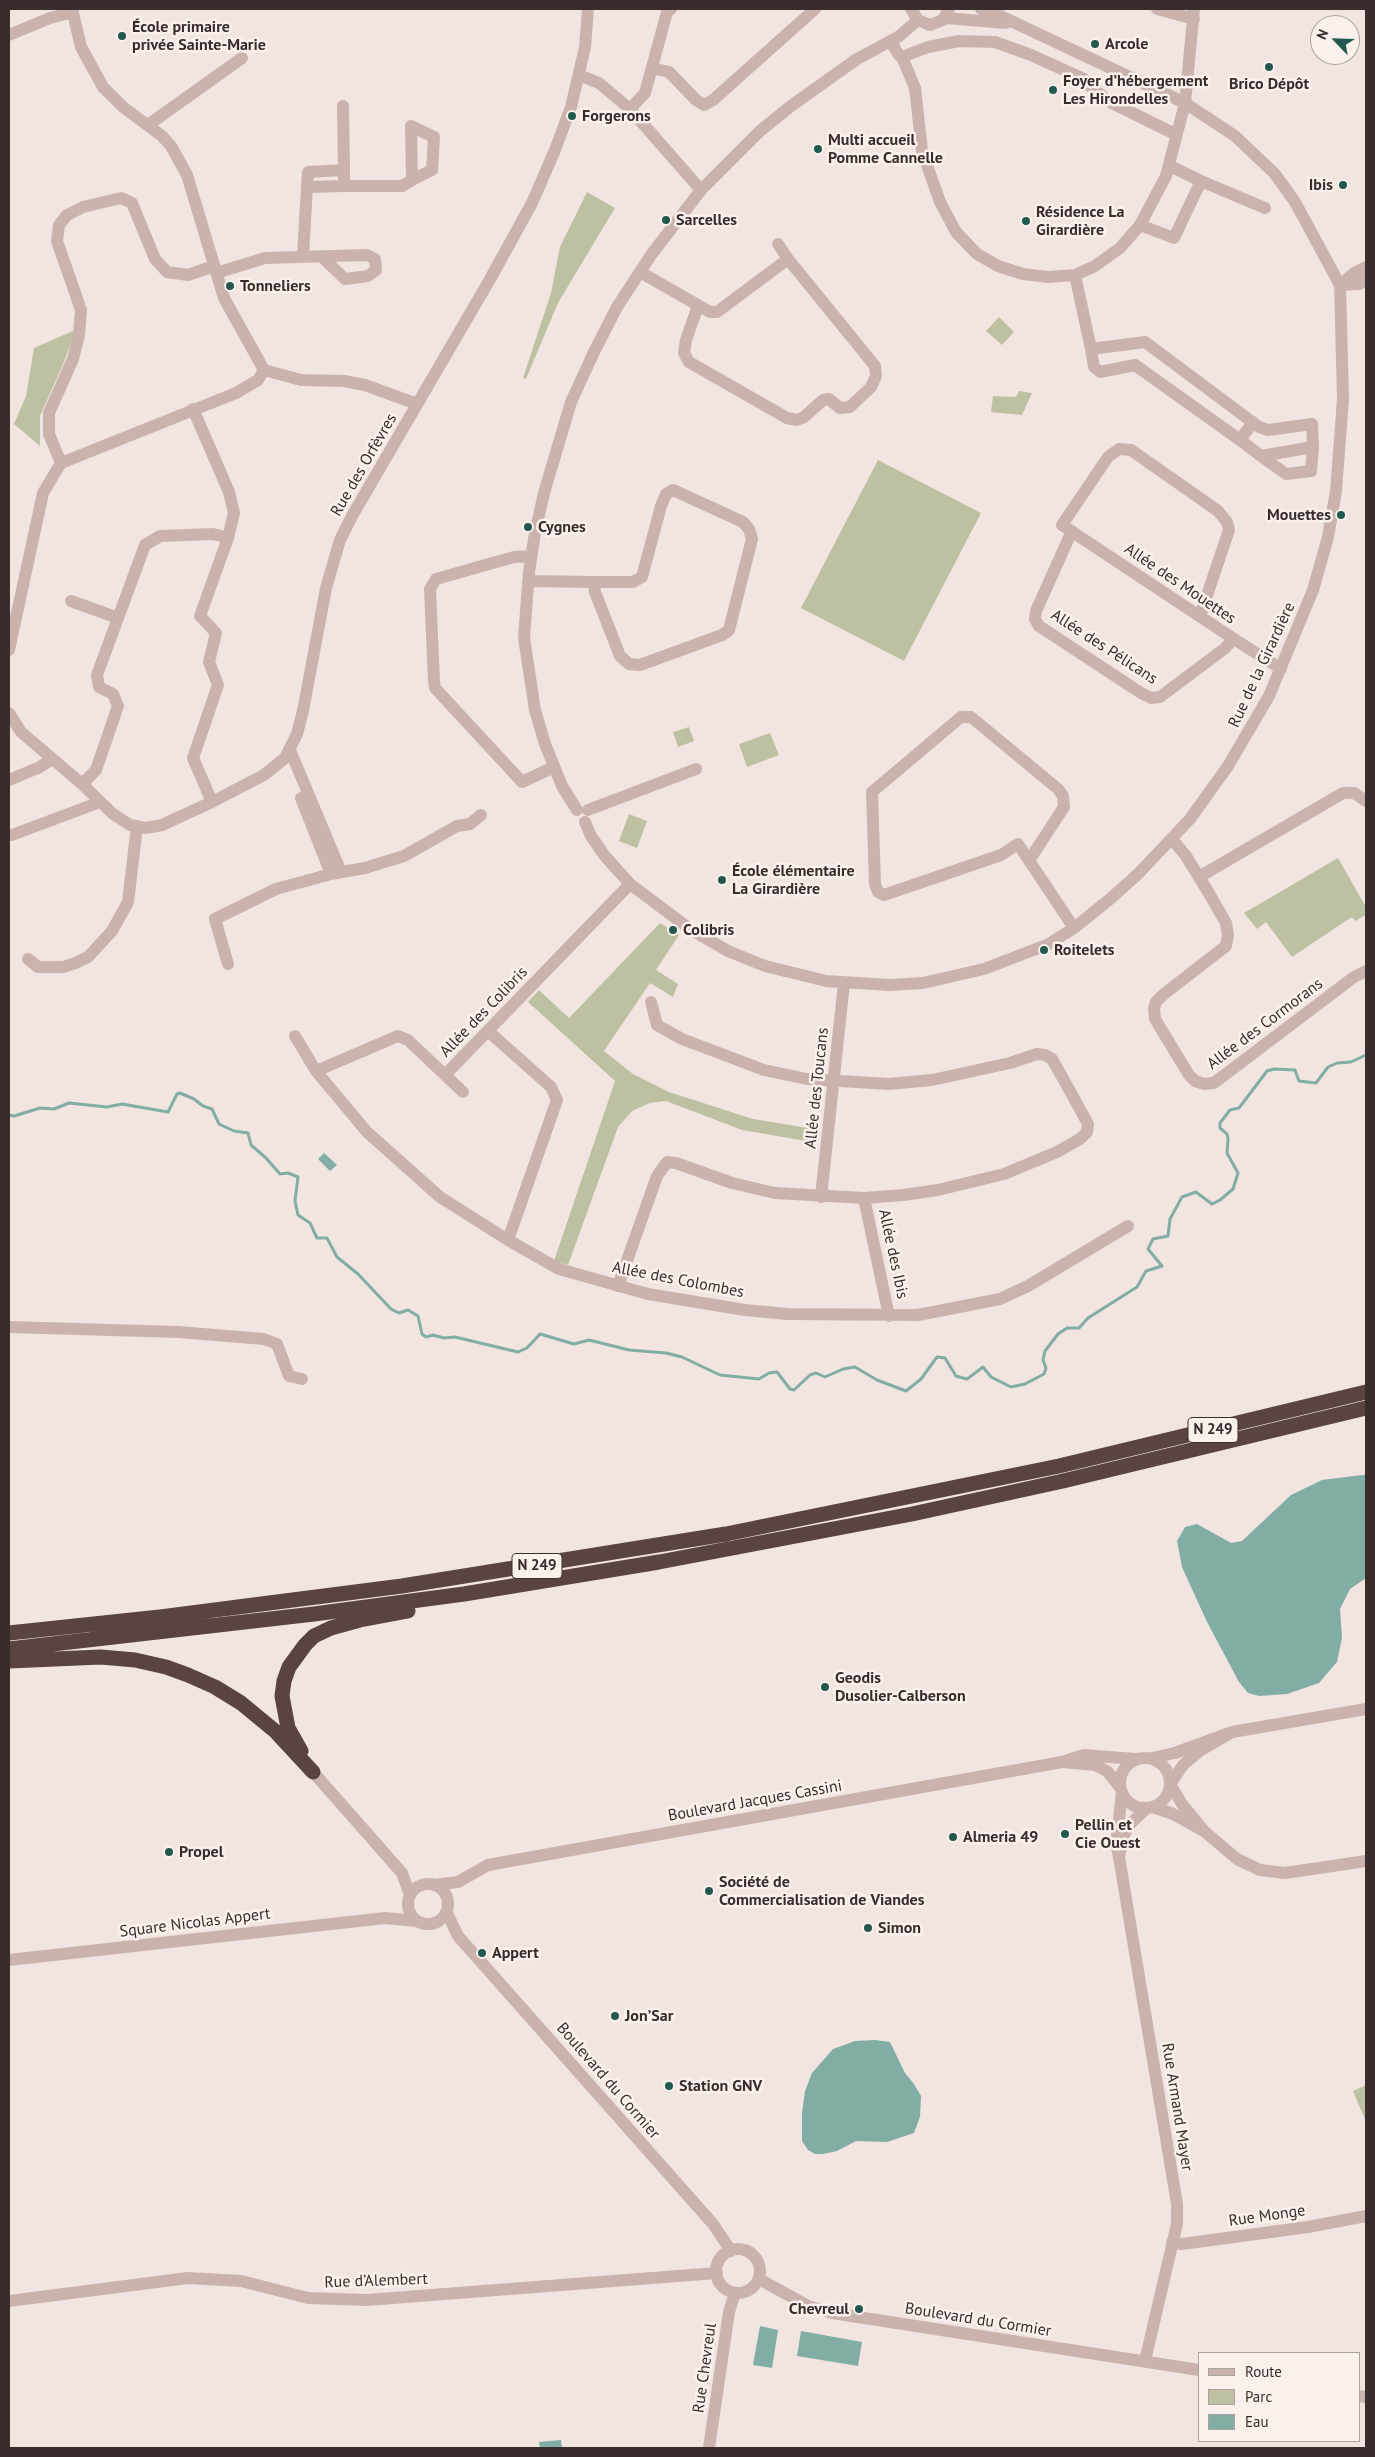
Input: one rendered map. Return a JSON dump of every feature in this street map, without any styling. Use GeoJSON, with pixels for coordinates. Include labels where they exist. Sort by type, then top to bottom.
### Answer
{"type":"FeatureCollection","features":[{"type":"Feature","properties":{"kind":"highway","name":"N 249"},"geometry":{"type":"LineString","coordinates":[[9,1633],[160,1618],[402,1586],[708,1537],[1050,1468],[1366,1392]]}},
{"type":"Feature","properties":{"kind":"highway","name":"N 249"},"geometry":{"type":"LineString","coordinates":[[9,1649],[254,1622],[464,1594],[669,1560],[912,1514],[1149,1461],[1366,1408]]}},
{"type":"Feature","properties":{"kind":"highway","name":"N 249"},"geometry":{"type":"LineString","coordinates":[[313,1772],[288,1728],[282,1696],[284,1681],[289,1667],[305,1645],[314,1636],[331,1628],[360,1620],[452,1603],[464,1594]]}},
{"type":"Feature","properties":{"kind":"highway"},"geometry":{"type":"LineString","coordinates":[[9,1661],[101,1657],[135,1660],[166,1667],[215,1687],[241,1703],[275,1732],[313,1772]]}},
{"type":"Feature","properties":{"kind":"street","name":"Rue des Orfèvres"},"geometry":{"type":"LineString","coordinates":[[288,754],[303,711],[326,588],[340,540],[532,203],[556,150],[580,75],[588,9]]}},
{"type":"Feature","properties":{"kind":"street"},"geometry":{"type":"LineString","coordinates":[[630,109],[645,93],[667,12],[671,9]]}},
{"type":"Feature","properties":{"kind":"street"},"geometry":{"type":"LineString","coordinates":[[652,68],[669,72],[696,100],[704,104],[720,94],[815,9]]}},
{"type":"Feature","properties":{"kind":"street","name":"Rue de la Girardière"},"geometry":{"type":"LineString","coordinates":[[981,9],[994,13],[1185,103],[1235,136],[1274,174],[1294,202],[1340,285],[1343,399],[1336,491],[1328,537],[1313,590],[1281,669],[1252,727],[1209,794],[1172,840],[1117,893],[1074,928],[1047,945],[984,969],[955,977],[906,984],[844,983],[803,976],[765,966],[728,951],[690,929],[630,884],[604,855],[591,836],[583,814],[571,804],[554,768],[535,710],[524,638],[530,556],[544,493],[571,402],[602,337],[640,272],[701,190],[760,130],[857,59],[890,41],[914,14],[930,24],[937,23],[947,13],[1016,24]]}},
{"type":"Feature","properties":{"kind":"street"},"geometry":{"type":"LineString","coordinates":[[890,41],[903,59],[917,92],[922,151],[940,202],[956,232],[977,254],[998,266],[1023,274],[1048,277],[1075,275],[1095,266],[1120,248],[1140,225],[1159,192],[1170,166],[1175,134],[1185,103],[1194,14],[1157,9]]}},
{"type":"Feature","properties":{"kind":"street"},"geometry":{"type":"LineString","coordinates":[[9,35],[72,10],[81,47],[103,87],[123,107],[162,136],[171,146],[187,175],[224,298],[264,370],[300,380],[344,381],[365,385],[394,393],[418,404]]}},
{"type":"Feature","properties":{"kind":"street"},"geometry":{"type":"LineString","coordinates":[[903,59],[928,47],[959,41],[995,42],[1031,55],[1084,79],[1110,102],[1175,134]]}},
{"type":"Feature","properties":{"kind":"street"},"geometry":{"type":"LineString","coordinates":[[148,125],[242,58]]}},
{"type":"Feature","properties":{"kind":"street"},"geometry":{"type":"LineString","coordinates":[[580,75],[599,83],[630,109],[701,190]]}},
{"type":"Feature","properties":{"kind":"street"},"geometry":{"type":"LineString","coordinates":[[343,106],[344,186]]}},
{"type":"Feature","properties":{"kind":"street"},"geometry":{"type":"LineString","coordinates":[[1170,166],[1265,208]]}},
{"type":"Feature","properties":{"kind":"street"},"geometry":{"type":"LineString","coordinates":[[303,256],[308,172],[344,170]]}},
{"type":"Feature","properties":{"kind":"street"},"geometry":{"type":"LineString","coordinates":[[307,187],[402,186],[412,180]]}},
{"type":"Feature","properties":{"kind":"street"},"geometry":{"type":"LineString","coordinates":[[1140,225],[1174,238],[1202,181]]}},
{"type":"Feature","properties":{"kind":"street"},"geometry":{"type":"LineString","coordinates":[[61,463],[49,434],[49,413],[74,359],[79,335],[81,310],[57,241],[59,225],[67,215],[82,207],[121,198],[132,203],[155,259],[167,272],[188,275],[265,258],[322,257]]}},
{"type":"Feature","properties":{"kind":"street"},"geometry":{"type":"LineString","coordinates":[[698,306],[686,340],[684,353],[689,362],[787,418],[797,420],[804,417],[823,400],[829,399],[840,408],[850,407],[871,387],[876,376],[875,366],[788,259],[778,244]]}},
{"type":"Feature","properties":{"kind":"street"},"geometry":{"type":"LineString","coordinates":[[640,272],[698,306],[710,312],[717,312],[788,259]]}},
{"type":"Feature","properties":{"kind":"street"},"geometry":{"type":"LineString","coordinates":[[1340,285],[1354,273],[1366,267]]}},
{"type":"Feature","properties":{"kind":"street"},"geometry":{"type":"LineString","coordinates":[[1075,275],[1094,367],[1100,372],[1135,365],[1286,474],[1311,472],[1314,447],[1312,424],[1268,430],[1253,422],[1145,342],[1091,349]]}},
{"type":"Feature","properties":{"kind":"street"},"geometry":{"type":"LineString","coordinates":[[1340,285],[1359,284],[1366,280]]}},
{"type":"Feature","properties":{"kind":"street"},"geometry":{"type":"LineString","coordinates":[[9,650],[43,493],[61,463],[236,393],[258,380],[264,370]]}},
{"type":"Feature","properties":{"kind":"street"},"geometry":{"type":"LineString","coordinates":[[193,409],[229,492],[234,513],[228,538],[200,616],[216,633],[208,662],[218,684],[192,758],[212,802]]}},
{"type":"Feature","properties":{"kind":"street"},"geometry":{"type":"LineString","coordinates":[[1240,440],[1253,422]]}},
{"type":"Feature","properties":{"kind":"street"},"geometry":{"type":"LineString","coordinates":[[1261,456],[1314,447]]}},
{"type":"Feature","properties":{"kind":"street","name":"Allée des Pélicans"},"geometry":{"type":"LineString","coordinates":[[1200,616],[1229,530],[1227,522],[1218,511],[1131,450],[1119,449],[1108,457],[1067,528],[1036,611],[1035,619],[1039,626],[1151,698],[1160,697],[1234,639]]}},
{"type":"Feature","properties":{"kind":"street"},"geometry":{"type":"LineString","coordinates":[[528,581],[633,582],[642,577],[660,506],[666,494],[673,490],[742,522],[749,528],[752,539],[728,630],[722,635],[640,665],[629,664],[620,656],[595,592],[594,582]]}},
{"type":"Feature","properties":{"kind":"street","name":"Allée des Mouettes"},"geometry":{"type":"LineString","coordinates":[[1067,528],[1281,669]]}},
{"type":"Feature","properties":{"kind":"street"},"geometry":{"type":"LineString","coordinates":[[82,784],[96,770],[118,706],[113,694],[99,687],[97,675],[145,545],[152,539],[160,536],[213,534],[228,538]]}},
{"type":"Feature","properties":{"kind":"street"},"geometry":{"type":"LineString","coordinates":[[530,556],[514,557],[436,579],[430,589],[434,681],[435,688],[522,782],[554,768]]}},
{"type":"Feature","properties":{"kind":"street"},"geometry":{"type":"LineString","coordinates":[[71,601],[118,618]]}},
{"type":"Feature","properties":{"kind":"street"},"geometry":{"type":"LineString","coordinates":[[9,713],[21,732],[82,784],[113,814],[137,826],[146,828],[162,825],[264,775],[288,754],[336,873]]}},
{"type":"Feature","properties":{"kind":"street"},"geometry":{"type":"LineString","coordinates":[[1030,859],[1064,807],[1063,796],[1058,788],[971,718],[960,717],[872,792],[875,884],[878,892],[884,894],[911,885],[1000,854],[1018,844],[1030,859],[1074,928]]}},
{"type":"Feature","properties":{"kind":"street"},"geometry":{"type":"LineString","coordinates":[[9,780],[40,767],[52,759]]}},
{"type":"Feature","properties":{"kind":"street"},"geometry":{"type":"LineString","coordinates":[[583,814],[696,769]]}},
{"type":"Feature","properties":{"kind":"street"},"geometry":{"type":"LineString","coordinates":[[1199,877],[1343,794],[1354,793],[1366,801]]}},
{"type":"Feature","properties":{"kind":"street"},"geometry":{"type":"LineString","coordinates":[[12,835],[100,802]]}},
{"type":"Feature","properties":{"kind":"street"},"geometry":{"type":"LineString","coordinates":[[228,964],[215,918],[276,889],[336,873],[365,868],[404,856],[457,826],[470,824],[481,816]]}},
{"type":"Feature","properties":{"kind":"street"},"geometry":{"type":"LineString","coordinates":[[28,959],[38,967],[63,967],[73,964],[88,957],[112,931],[128,902],[137,826]]}},
{"type":"Feature","properties":{"kind":"street","name":"Allée des Cormorans"},"geometry":{"type":"LineString","coordinates":[[1172,840],[1186,856],[1226,923],[1226,946],[1164,994],[1156,1002],[1154,1008],[1155,1018],[1189,1075],[1195,1081],[1204,1084],[1214,1083],[1366,971]]}},
{"type":"Feature","properties":{"kind":"street","name":"Allée des Colibris"},"geometry":{"type":"LineString","coordinates":[[316,1071],[398,1036],[408,1040],[445,1075],[630,884]]}},
{"type":"Feature","properties":{"kind":"street","name":"Allée des Toucans"},"geometry":{"type":"LineString","coordinates":[[821,1197],[844,983]]}},
{"type":"Feature","properties":{"kind":"street"},"geometry":{"type":"LineString","coordinates":[[618,1286],[657,1176],[666,1162],[676,1163],[732,1183],[775,1193],[864,1198],[938,1190],[1004,1174],[1080,1140],[1087,1132],[1088,1124],[1052,1059],[1045,1055],[1037,1054],[1010,1063],[932,1080],[889,1084],[807,1079],[764,1070],[682,1039],[657,1025],[651,1002]]}},
{"type":"Feature","properties":{"kind":"street"},"geometry":{"type":"LineString","coordinates":[[488,1031],[551,1087],[556,1100],[508,1240]]}},
{"type":"Feature","properties":{"kind":"street","name":"Allée des Colombes"},"geometry":{"type":"LineString","coordinates":[[295,1036],[316,1071],[367,1132],[440,1197],[508,1240],[559,1269],[618,1286],[676,1299],[745,1310],[796,1314],[918,1315],[1000,1299],[1028,1286],[1128,1226]]}},
{"type":"Feature","properties":{"kind":"street"},"geometry":{"type":"LineString","coordinates":[[445,1075],[462,1092]]}},
{"type":"Feature","properties":{"kind":"street","name":"Allée des Ibis"},"geometry":{"type":"LineString","coordinates":[[864,1198],[889,1316]]}},
{"type":"Feature","properties":{"kind":"street"},"geometry":{"type":"LineString","coordinates":[[9,1327],[178,1332],[264,1339],[277,1344],[289,1376],[302,1379]]}},
{"type":"Feature","properties":{"kind":"street"},"geometry":{"type":"LineString","coordinates":[[1204,1831],[1173,1814],[1132,1805],[1120,1790],[1123,1770],[1135,1759],[1152,1758],[1175,1753],[1232,1732],[1366,1709]]}},
{"type":"Feature","properties":{"kind":"street"},"geometry":{"type":"LineString","coordinates":[[1150,1808],[1165,1799],[1170,1784],[1183,1764],[1201,1750],[1232,1732]]}},
{"type":"Feature","properties":{"kind":"street","name":"Boulevard Jacques Cassini"},"geometry":{"type":"LineString","coordinates":[[429,1885],[458,1882],[488,1865],[1062,1762],[1084,1755],[1135,1759]]}},
{"type":"Feature","properties":{"kind":"street"},"geometry":{"type":"LineString","coordinates":[[1152,1758],[1165,1767],[1170,1784],[1182,1804],[1204,1831],[1237,1859],[1260,1870],[1285,1873],[1366,1861]]}},
{"type":"Feature","properties":{"kind":"street","name":"Boulevard Jacques Cassini"},"geometry":{"type":"LineString","coordinates":[[1062,1762],[1096,1765],[1107,1771],[1120,1790]]}},
{"type":"Feature","properties":{"kind":"street"},"geometry":{"type":"LineString","coordinates":[[313,1772],[402,1873],[444,1893],[447,1907]]}},
{"type":"Feature","properties":{"kind":"street","name":"Rue Armand Mayer"},"geometry":{"type":"LineString","coordinates":[[1120,1790],[1116,1844],[1177,2204],[1177,2224],[1145,2361]]}},
{"type":"Feature","properties":{"kind":"street","name":"Rue Armand Mayer"},"geometry":{"type":"LineString","coordinates":[[1119,1856],[1123,1837],[1129,1825],[1150,1808]]}},
{"type":"Feature","properties":{"kind":"street"},"geometry":{"type":"LineString","coordinates":[[402,1873],[409,1898],[408,1910],[417,1922],[431,1924],[442,1919],[458,1882]]}},
{"type":"Feature","properties":{"kind":"street"},"geometry":{"type":"LineString","coordinates":[[385,1918],[409,1898],[415,1889],[429,1885]]}},
{"type":"Feature","properties":{"kind":"street","name":"Boulevard du Cormier"},"geometry":{"type":"LineString","coordinates":[[447,1907],[458,1936],[713,2224],[731,2251]]}},
{"type":"Feature","properties":{"kind":"street","name":"Square Nicolas Appert"},"geometry":{"type":"LineString","coordinates":[[9,1960],[385,1918],[417,1922]]}},
{"type":"Feature","properties":{"kind":"street","name":"Boulevard du Cormier"},"geometry":{"type":"LineString","coordinates":[[431,1924],[458,1936]]}},
{"type":"Feature","properties":{"kind":"street","name":"Rue Monge"},"geometry":{"type":"LineString","coordinates":[[1172,2242],[1182,2244],[1308,2227],[1366,2216]]}},
{"type":"Feature","properties":{"kind":"street"},"geometry":{"type":"LineString","coordinates":[[743,2250],[754,2256],[760,2266],[759,2279],[749,2290],[735,2292],[722,2286],[717,2273],[720,2260],[731,2251],[743,2250]]}},
{"type":"Feature","properties":{"kind":"street","name":"Rue d’Alembert"},"geometry":{"type":"LineString","coordinates":[[9,2301],[188,2278],[241,2281],[308,2298],[368,2300],[717,2273]]}},
{"type":"Feature","properties":{"kind":"street","name":"Boulevard du Cormier"},"geometry":{"type":"LineString","coordinates":[[759,2279],[808,2306],[832,2313],[1198,2370]]}},
{"type":"Feature","properties":{"kind":"street","name":"Rue Chevreul"},"geometry":{"type":"LineString","coordinates":[[709,2448],[729,2312],[735,2292]]}},
{"type":"Feature","properties":{"kind":"green space"},"geometry":{"type":"Polygon","coordinates":[[[587,192],[615,208],[558,303],[526,379],[523,378],[551,293],[560,247],[587,192]]]}},
{"type":"Feature","properties":{"kind":"green space"},"geometry":{"type":"Polygon","coordinates":[[[999,317],[1014,332],[1002,345],[986,331],[999,317]]]}},
{"type":"Feature","properties":{"kind":"green space"},"geometry":{"type":"Polygon","coordinates":[[[73,331],[73,337],[64,362],[40,416],[40,446],[14,424],[26,396],[34,348],[73,331]]]}},
{"type":"Feature","properties":{"kind":"green space"},"geometry":{"type":"Polygon","coordinates":[[[1019,391],[1032,393],[1022,415],[991,412],[993,396],[1016,397],[1019,391]]]}},
{"type":"Feature","properties":{"kind":"green space"},"geometry":{"type":"Polygon","coordinates":[[[878,460],[981,513],[904,661],[801,608],[878,460]]]}},
{"type":"Feature","properties":{"kind":"green space"},"geometry":{"type":"Polygon","coordinates":[[[689,727],[694,741],[678,747],[673,732],[689,727]]]}},
{"type":"Feature","properties":{"kind":"green space"},"geometry":{"type":"Polygon","coordinates":[[[770,733],[779,755],[747,767],[739,744],[770,733]]]}},
{"type":"Feature","properties":{"kind":"green space"},"geometry":{"type":"Polygon","coordinates":[[[629,814],[647,821],[637,848],[619,841],[629,814]]]}},
{"type":"Feature","properties":{"kind":"green space"},"geometry":{"type":"Polygon","coordinates":[[[1338,858],[1366,907],[1366,915],[1355,921],[1352,917],[1292,957],[1266,922],[1257,929],[1244,913],[1338,858]]]}},
{"type":"Feature","properties":{"kind":"green space"},"geometry":{"type":"Polygon","coordinates":[[[660,923],[679,935],[656,970],[678,984],[673,997],[650,983],[604,1051],[633,1074],[669,1092],[753,1119],[820,1130],[818,1143],[742,1130],[666,1101],[650,1103],[632,1111],[618,1127],[568,1265],[554,1261],[615,1081],[528,1002],[539,990],[569,1018],[660,923]]]}},
{"type":"Feature","properties":{"kind":"green space"},"geometry":{"type":"Polygon","coordinates":[[[1366,2085],[1366,2122],[1353,2091],[1366,2085]]]}},
{"type":"Feature","properties":{"kind":"water"},"geometry":{"type":"Polygon","coordinates":[[[324,1153],[337,1165],[330,1171],[318,1159],[324,1153]]]}},
{"type":"Feature","properties":{"kind":"water"},"geometry":{"type":"Polygon","coordinates":[[[1366,1475],[1366,1578],[1350,1589],[1340,1609],[1342,1638],[1337,1662],[1319,1683],[1287,1694],[1259,1696],[1248,1693],[1239,1682],[1207,1622],[1182,1567],[1177,1541],[1185,1527],[1197,1524],[1231,1543],[1242,1541],[1291,1495],[1322,1480],[1366,1475]]]}},
{"type":"Feature","properties":{"kind":"water"},"geometry":{"type":"Polygon","coordinates":[[[875,2040],[890,2042],[905,2073],[921,2096],[920,2117],[914,2133],[887,2142],[856,2141],[837,2151],[815,2154],[808,2150],[802,2141],[802,2113],[805,2091],[812,2073],[833,2049],[855,2041],[875,2040]]]}},
{"type":"Feature","properties":{"kind":"water"},"geometry":{"type":"Polygon","coordinates":[[[760,2326],[778,2330],[772,2368],[753,2365],[760,2326]]]}},
{"type":"Feature","properties":{"kind":"water"},"geometry":{"type":"Polygon","coordinates":[[[801,2331],[862,2342],[858,2366],[797,2356],[801,2331]]]}},
{"type":"Feature","properties":{"kind":"water"},"geometry":{"type":"Polygon","coordinates":[[[561,2440],[562,2448],[540,2448],[539,2442],[561,2440]]]}},
{"type":"Feature","properties":{"kind":"waterway"},"geometry":{"type":"LineString","coordinates":[[9,1115],[14,1116],[40,1108],[54,1109],[69,1103],[107,1107],[122,1104],[168,1112],[177,1094],[180,1093],[194,1099],[203,1106],[212,1109],[219,1124],[234,1131],[248,1133],[251,1145],[280,1174],[288,1173],[298,1177],[295,1201],[298,1215],[310,1223],[317,1238],[327,1238],[337,1257],[358,1274],[391,1309],[399,1313],[408,1310],[418,1316],[422,1334],[426,1337],[433,1335],[444,1338],[455,1337],[518,1352],[527,1348],[540,1334],[574,1344],[589,1340],[629,1350],[666,1353],[682,1357],[720,1375],[759,1379],[769,1373],[777,1372],[790,1389],[794,1390],[810,1375],[816,1373],[825,1377],[843,1369],[855,1367],[877,1380],[906,1391],[921,1379],[937,1357],[945,1358],[956,1376],[967,1379],[983,1367],[991,1377],[1011,1387],[1025,1384],[1044,1374],[1046,1368],[1043,1360],[1045,1351],[1058,1334],[1067,1328],[1079,1328],[1088,1318],[1137,1287],[1146,1271],[1162,1266],[1148,1249],[1153,1239],[1168,1236],[1170,1219],[1182,1197],[1196,1192],[1212,1204],[1233,1189],[1238,1173],[1227,1153],[1228,1138],[1227,1134],[1220,1128],[1220,1123],[1230,1110],[1239,1108],[1267,1071],[1274,1069],[1295,1070],[1299,1081],[1316,1083],[1328,1067],[1337,1063],[1351,1062],[1366,1055]]}},
{"type":"Feature","properties":{"kind":"place","name":"École primaire privée Sainte-Marie"},"geometry":{"type":"Point","coordinates":[122,36]}},
{"type":"Feature","properties":{"kind":"place","name":"Arcole"},"geometry":{"type":"Point","coordinates":[1095,44]}},
{"type":"Feature","properties":{"kind":"place","name":"Brico Dépôt"},"geometry":{"type":"Point","coordinates":[1269,67]}},
{"type":"Feature","properties":{"kind":"place","name":"Foyer d’hébergement Les Hirondelles"},"geometry":{"type":"Point","coordinates":[1053,90]}},
{"type":"Feature","properties":{"kind":"place","name":"Forgerons"},"geometry":{"type":"Point","coordinates":[572,116]}},
{"type":"Feature","properties":{"kind":"place","name":"Multi accueil Pomme Cannelle"},"geometry":{"type":"Point","coordinates":[818,149]}},
{"type":"Feature","properties":{"kind":"place","name":"Ibis"},"geometry":{"type":"Point","coordinates":[1343,185]}},
{"type":"Feature","properties":{"kind":"place","name":"Sarcelles"},"geometry":{"type":"Point","coordinates":[666,220]}},
{"type":"Feature","properties":{"kind":"place","name":"Résidence La Girardière"},"geometry":{"type":"Point","coordinates":[1026,221]}},
{"type":"Feature","properties":{"kind":"place","name":"Tonneliers"},"geometry":{"type":"Point","coordinates":[230,286]}},
{"type":"Feature","properties":{"kind":"place","name":"Mouettes"},"geometry":{"type":"Point","coordinates":[1341,515]}},
{"type":"Feature","properties":{"kind":"place","name":"Cygnes"},"geometry":{"type":"Point","coordinates":[528,527]}},
{"type":"Feature","properties":{"kind":"place","name":"École élémentaire La Girardière"},"geometry":{"type":"Point","coordinates":[722,880]}},
{"type":"Feature","properties":{"kind":"place","name":"Colibris"},"geometry":{"type":"Point","coordinates":[673,930]}},
{"type":"Feature","properties":{"kind":"place","name":"Roitelets"},"geometry":{"type":"Point","coordinates":[1044,950]}},
{"type":"Feature","properties":{"kind":"place","name":"Geodis Dusolier-Calberson"},"geometry":{"type":"Point","coordinates":[825,1687]}},
{"type":"Feature","properties":{"kind":"place","name":"Pellin et Cie Ouest"},"geometry":{"type":"Point","coordinates":[1065,1834]}},
{"type":"Feature","properties":{"kind":"place","name":"Almeria 49"},"geometry":{"type":"Point","coordinates":[953,1837]}},
{"type":"Feature","properties":{"kind":"place","name":"Propel"},"geometry":{"type":"Point","coordinates":[169,1852]}},
{"type":"Feature","properties":{"kind":"place","name":"Société de Commercialisation de Viandes"},"geometry":{"type":"Point","coordinates":[709,1891]}},
{"type":"Feature","properties":{"kind":"place","name":"Simon"},"geometry":{"type":"Point","coordinates":[868,1928]}},
{"type":"Feature","properties":{"kind":"place","name":"Appert"},"geometry":{"type":"Point","coordinates":[482,1953]}},
{"type":"Feature","properties":{"kind":"place","name":"Jon’Sar"},"geometry":{"type":"Point","coordinates":[615,2016]}},
{"type":"Feature","properties":{"kind":"place","name":"Station GNV"},"geometry":{"type":"Point","coordinates":[669,2086]}},
{"type":"Feature","properties":{"kind":"place","name":"Chevreul"},"geometry":{"type":"Point","coordinates":[859,2309]}}]}
